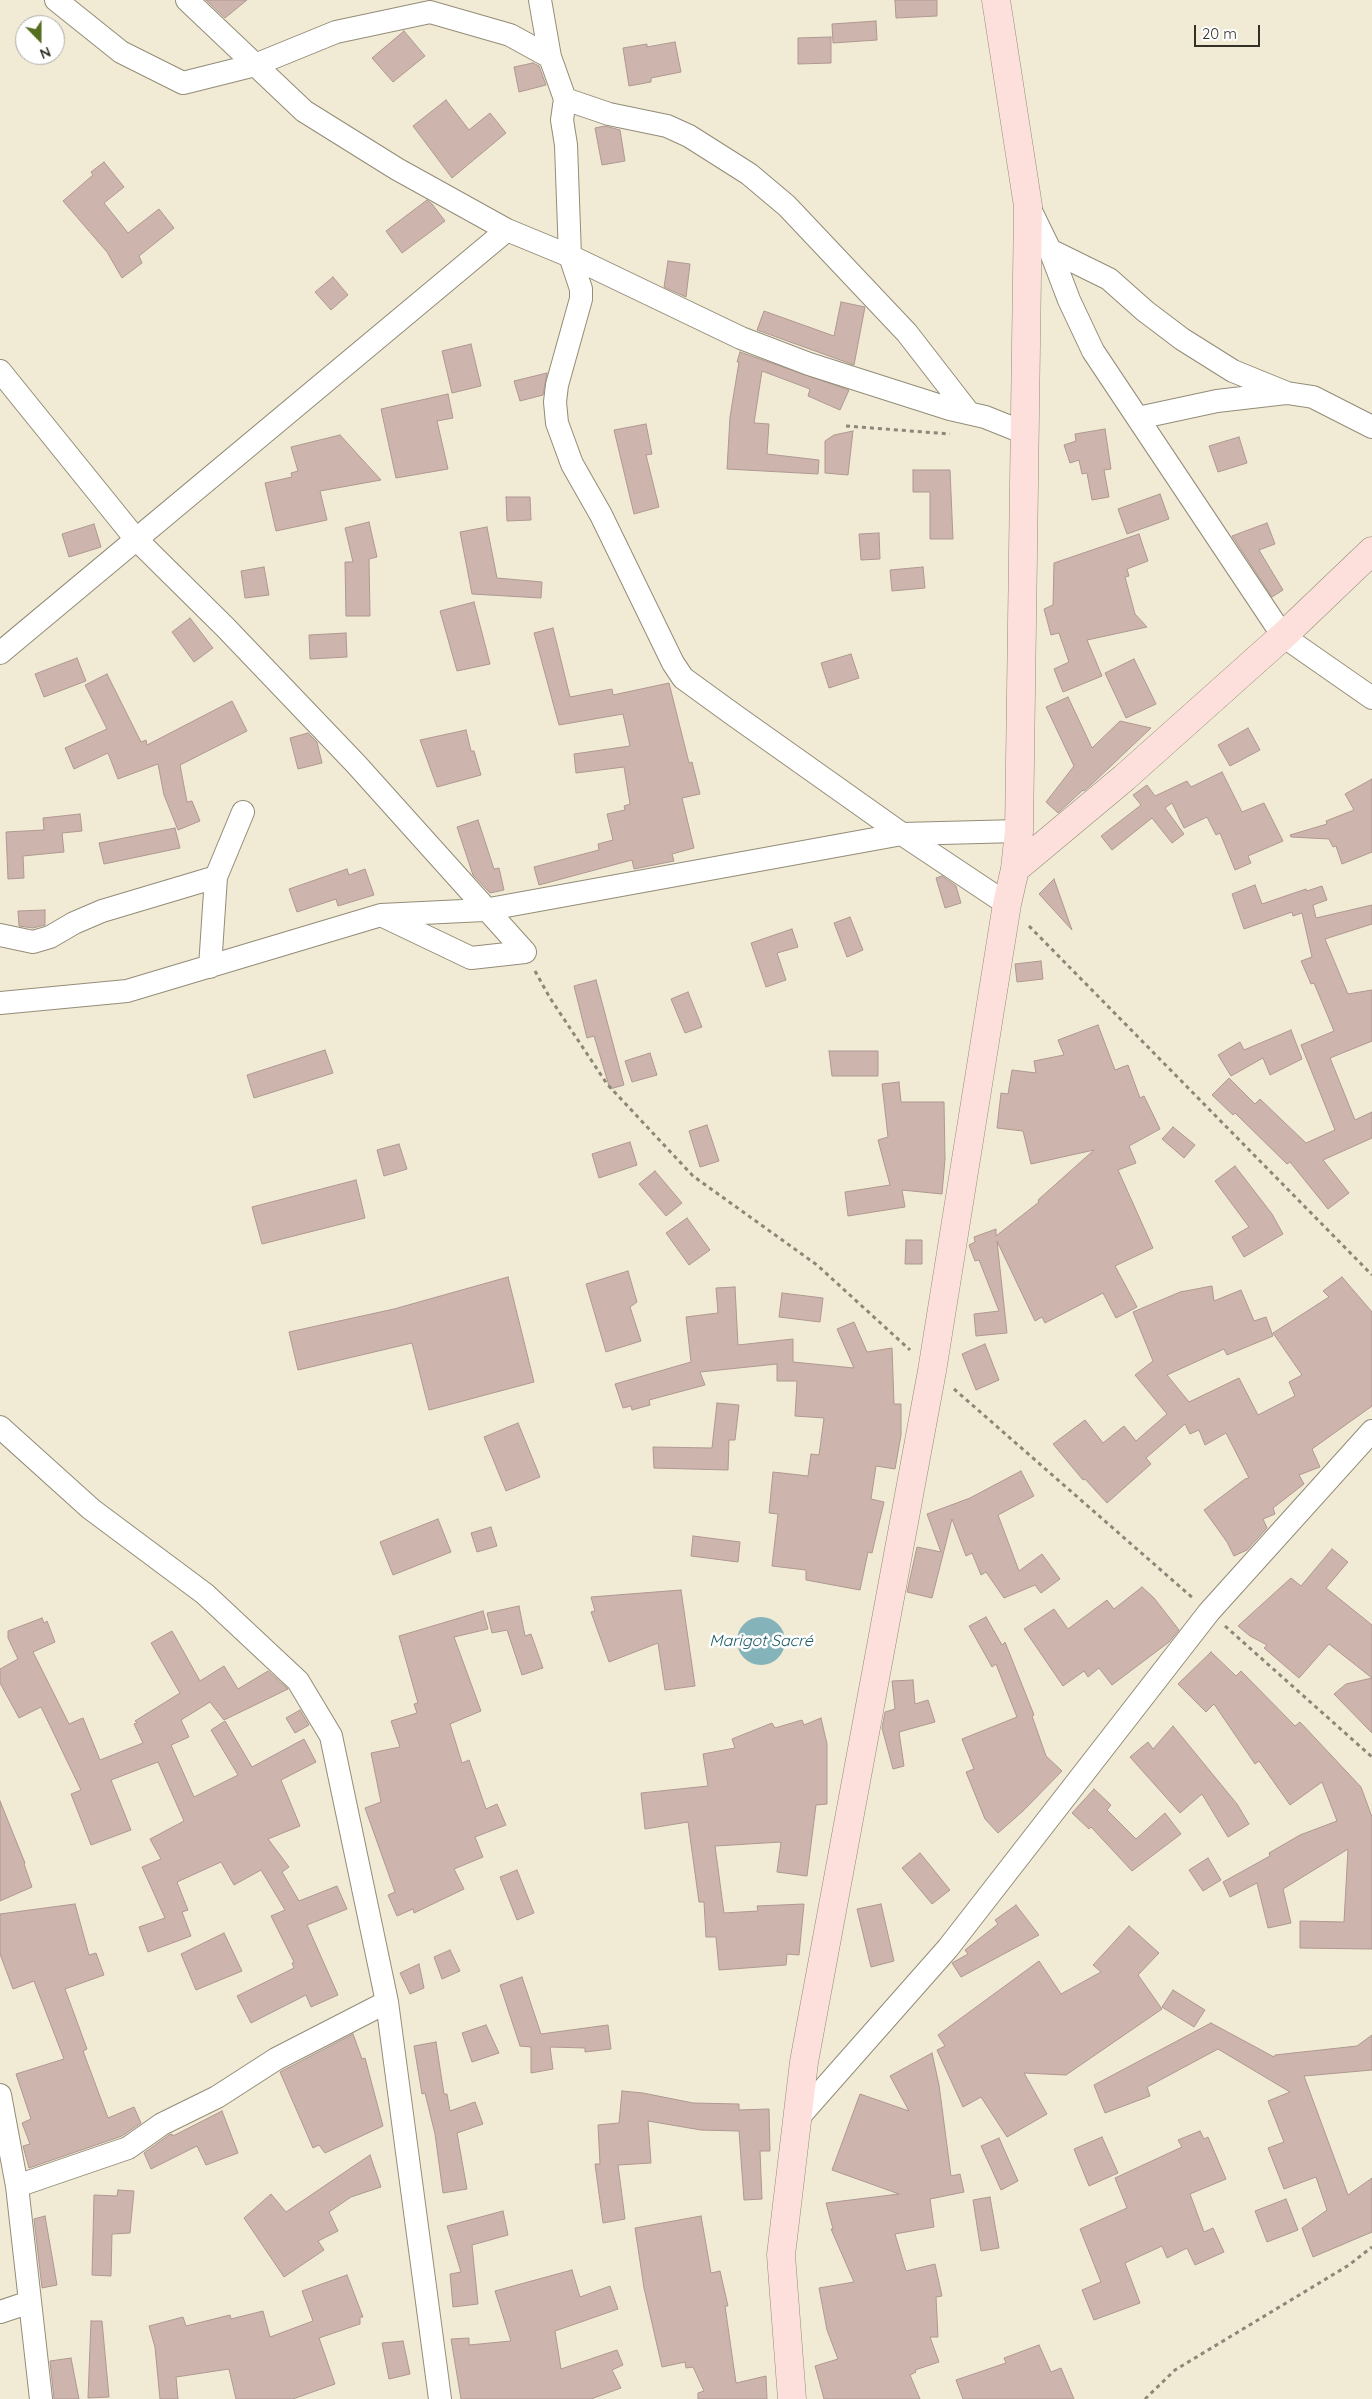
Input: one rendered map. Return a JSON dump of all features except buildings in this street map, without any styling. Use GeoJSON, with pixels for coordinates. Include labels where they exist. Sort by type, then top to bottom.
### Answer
{"type":"FeatureCollection","features":[{"type":"Feature","properties":{"kind":"main road"},"geometry":{"type":"LineString","coordinates":[[792,2399],[781,2255],[807,2042],[932,1370],[1007,904],[1015,869],[1019,831],[1028,206],[996,0]]}},
{"type":"Feature","properties":{"kind":"main road"},"geometry":{"type":"LineString","coordinates":[[1015,869],[1124,778],[1283,636],[1372,551]]}},
{"type":"Feature","properties":{"kind":"street"},"geometry":{"type":"LineString","coordinates":[[56,0],[121,52],[183,83],[255,65],[336,32],[430,12],[510,35],[550,57]]}},
{"type":"Feature","properties":{"kind":"street"},"geometry":{"type":"LineString","coordinates":[[187,0],[304,111],[334,131],[507,230],[570,256],[741,338],[809,364],[977,415],[1025,433]]}},
{"type":"Feature","properties":{"kind":"street"},"geometry":{"type":"LineString","coordinates":[[540,0],[550,57],[565,99],[562,120],[567,160],[570,256],[581,289],[581,299],[557,385],[555,402],[557,423],[572,464],[601,515],[673,664],[683,678],[902,834],[1007,904]]}},
{"type":"Feature","properties":{"kind":"street"},"geometry":{"type":"LineString","coordinates":[[565,99],[609,114],[667,126],[689,136],[749,174],[787,206],[907,333],[977,415]]}},
{"type":"Feature","properties":{"kind":"street"},"geometry":{"type":"LineString","coordinates":[[1028,206],[1050,250],[1069,300],[1093,351],[1283,636],[1372,698]]}},
{"type":"Feature","properties":{"kind":"street"},"geometry":{"type":"LineString","coordinates":[[0,653],[135,538],[371,346],[507,230]]}},
{"type":"Feature","properties":{"kind":"street"},"geometry":{"type":"LineString","coordinates":[[1050,250],[1109,279],[1145,311],[1182,339],[1233,371],[1287,393],[1313,397],[1372,427]]}},
{"type":"Feature","properties":{"kind":"street"},"geometry":{"type":"LineString","coordinates":[[0,371],[135,538],[232,634],[356,764],[484,910],[525,952],[471,958],[381,915]]}},
{"type":"Feature","properties":{"kind":"street"},"geometry":{"type":"LineString","coordinates":[[1138,418],[1217,401],[1287,393]]}},
{"type":"Feature","properties":{"kind":"street"},"geometry":{"type":"LineString","coordinates":[[210,967],[216,878],[243,812]]}},
{"type":"Feature","properties":{"kind":"street"},"geometry":{"type":"LineString","coordinates":[[0,1003],[127,991],[381,915],[484,910],[902,834],[1019,831]]}},
{"type":"Feature","properties":{"kind":"street"},"geometry":{"type":"LineString","coordinates":[[0,935],[33,942],[50,937],[74,923],[102,911],[216,878]]}},
{"type":"Feature","properties":{"kind":"street"},"geometry":{"type":"LineString","coordinates":[[0,1427],[91,1508],[205,1594],[298,1681],[330,1736],[387,2002],[440,2399]]}},
{"type":"Feature","properties":{"kind":"street"},"geometry":{"type":"LineString","coordinates":[[798,2118],[948,1948],[1209,1612],[1372,1430]]}},
{"type":"Feature","properties":{"kind":"street"},"geometry":{"type":"LineString","coordinates":[[17,2186],[128,2148],[162,2124],[217,2097],[276,2058],[387,2002]]}},
{"type":"Feature","properties":{"kind":"street"},"geometry":{"type":"LineString","coordinates":[[0,2095],[17,2186],[41,2399]]}},
{"type":"Feature","properties":{"kind":"street"},"geometry":{"type":"LineString","coordinates":[[0,2312],[30,2302]]}},
{"type":"Feature","properties":{"kind":"path"},"geometry":{"type":"LineString","coordinates":[[846,426],[965,434],[977,415]]}},
{"type":"Feature","properties":{"kind":"path"},"geometry":{"type":"LineString","coordinates":[[1007,904],[1372,1275]]}},
{"type":"Feature","properties":{"kind":"path"},"geometry":{"type":"LineString","coordinates":[[1145,2399],[1175,2370],[1349,2265],[1372,2247]]}},
{"type":"Feature","properties":{"kind":"water","name":"Marigot Sacré"},"geometry":{"type":"Polygon","coordinates":[[[756,1617],[766,1617],[778,1624],[785,1636],[785,1646],[778,1658],[766,1665],[756,1665],[748,1661],[741,1654],[737,1646],[737,1636],[741,1628],[748,1621],[756,1617]]]}}]}
